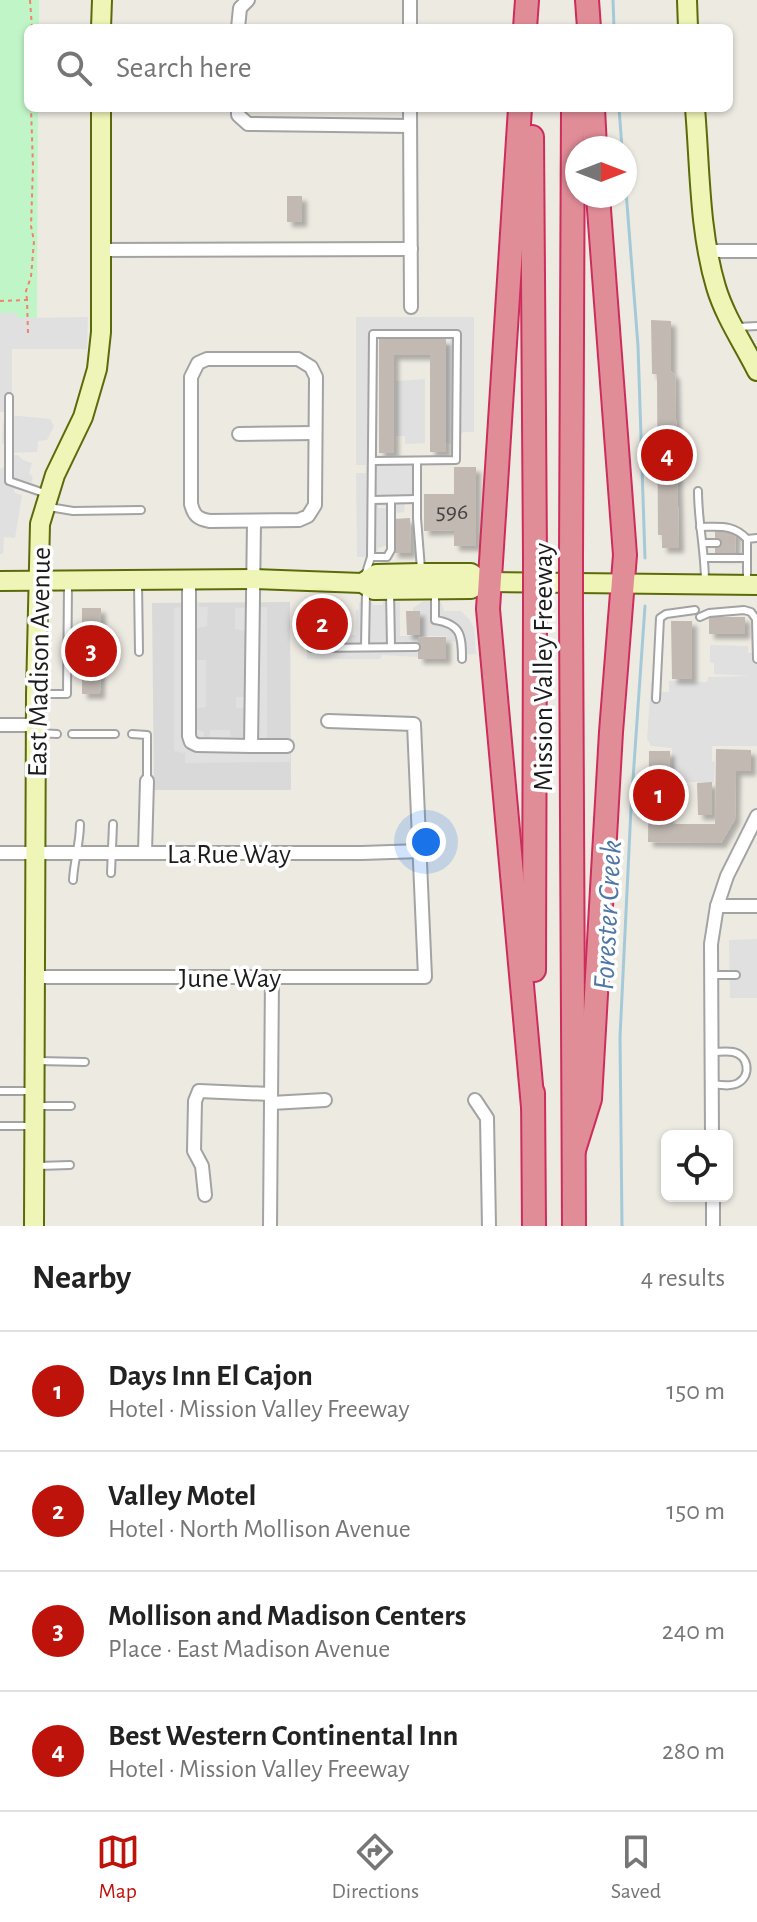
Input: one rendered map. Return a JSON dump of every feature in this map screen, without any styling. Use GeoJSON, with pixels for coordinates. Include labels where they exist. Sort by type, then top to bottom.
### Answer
{"type":"FeatureCollection","features":[{"type":"Feature","properties":{"kind":"highway"},"geometry":{"type":"LineString","coordinates":[[526,24],[529,0]]}},
{"type":"Feature","properties":{"kind":"highway"},"geometry":{"type":"LineString","coordinates":[[529,0],[531,24]]}},
{"type":"Feature","properties":{"kind":"highway"},"geometry":{"type":"LineString","coordinates":[[574,0],[574,24]]}},
{"type":"Feature","properties":{"kind":"highway"},"geometry":{"type":"LineString","coordinates":[[587,0],[589,24]]}},
{"type":"Feature","properties":{"kind":"highway"},"geometry":{"type":"LineString","coordinates":[[520,112],[486,582],[533,1107]]}},
{"type":"Feature","properties":{"kind":"highway","name":"Mission Valley Freeway"},"geometry":{"type":"LineString","coordinates":[[532,112],[534,1226]]}},
{"type":"Feature","properties":{"kind":"highway","name":"Mission Valley Freeway"},"geometry":{"type":"LineString","coordinates":[[573,112],[571,609],[574,1226]]}},
{"type":"Feature","properties":{"kind":"highway"},"geometry":{"type":"LineString","coordinates":[[593,112],[594,136]]}},
{"type":"Feature","properties":{"kind":"highway"},"geometry":{"type":"LineString","coordinates":[[574,1150],[590,1099],[611,732],[625,555],[599,208]]}},
{"type":"Feature","properties":{"kind":"street"},"geometry":{"type":"LineString","coordinates":[[101,24],[102,0]]}},
{"type":"Feature","properties":{"kind":"street"},"geometry":{"type":"LineString","coordinates":[[238,22],[248,0]]}},
{"type":"Feature","properties":{"kind":"street"},"geometry":{"type":"LineString","coordinates":[[410,0],[410,24]]}},
{"type":"Feature","properties":{"kind":"street"},"geometry":{"type":"LineString","coordinates":[[687,0],[688,24]]}},
{"type":"Feature","properties":{"kind":"street","name":"East Madison Avenue"},"geometry":{"type":"LineString","coordinates":[[34,1226],[36,694],[40,524],[55,475],[83,417],[97,369],[101,332],[101,112]]}},
{"type":"Feature","properties":{"kind":"street"},"geometry":{"type":"LineString","coordinates":[[238,112],[248,124],[410,126]]}},
{"type":"Feature","properties":{"kind":"street"},"geometry":{"type":"LineString","coordinates":[[410,112],[411,307]]}},
{"type":"Feature","properties":{"kind":"street"},"geometry":{"type":"LineString","coordinates":[[695,112],[707,251],[716,288],[733,327],[755,360]]}},
{"type":"Feature","properties":{"kind":"street"},"geometry":{"type":"LineString","coordinates":[[100,250],[411,249]]}},
{"type":"Feature","properties":{"kind":"street"},"geometry":{"type":"LineString","coordinates":[[707,251],[757,251]]}},
{"type":"Feature","properties":{"kind":"street"},"geometry":{"type":"LineString","coordinates":[[207,359],[305,361],[316,377],[315,433],[315,505],[308,516],[299,520],[210,521],[200,519],[193,513],[193,369],[207,359]]}},
{"type":"Feature","properties":{"kind":"street"},"geometry":{"type":"LineString","coordinates":[[239,434],[315,433]]}},
{"type":"Feature","properties":{"kind":"street"},"geometry":{"type":"LineString","coordinates":[[251,746],[254,522]]}},
{"type":"Feature","properties":{"kind":"street"},"geometry":{"type":"LineString","coordinates":[[364,584],[376,574],[471,573],[486,582]]}},
{"type":"Feature","properties":{"kind":"street"},"geometry":{"type":"LineString","coordinates":[[390,590],[391,584],[410,580],[418,574]]}},
{"type":"Feature","properties":{"kind":"street"},"geometry":{"type":"LineString","coordinates":[[0,581],[253,579],[364,584],[374,590],[471,589],[486,582],[752,585]]}},
{"type":"Feature","properties":{"kind":"street"},"geometry":{"type":"LineString","coordinates":[[189,580],[191,742],[197,745],[287,746]]}},
{"type":"Feature","properties":{"kind":"street"},"geometry":{"type":"LineString","coordinates":[[328,721],[414,724],[421,851]]}},
{"type":"Feature","properties":{"kind":"street"},"geometry":{"type":"LineString","coordinates":[[0,725],[37,729]]}},
{"type":"Feature","properties":{"kind":"street"},"geometry":{"type":"LineString","coordinates":[[145,852],[147,781]]}},
{"type":"Feature","properties":{"kind":"street"},"geometry":{"type":"LineString","coordinates":[[712,1130],[711,944],[717,906],[727,876],[757,816]]}},
{"type":"Feature","properties":{"kind":"street","name":"La Rue Way"},"geometry":{"type":"LineString","coordinates":[[0,853],[421,851]]}},
{"type":"Feature","properties":{"kind":"street","name":"June Way"},"geometry":{"type":"LineString","coordinates":[[36,977],[425,977],[421,851]]}},
{"type":"Feature","properties":{"kind":"street"},"geometry":{"type":"LineString","coordinates":[[717,906],[757,906]]}},
{"type":"Feature","properties":{"kind":"street"},"geometry":{"type":"LineString","coordinates":[[270,1226],[272,977]]}},
{"type":"Feature","properties":{"kind":"street"},"geometry":{"type":"LineString","coordinates":[[205,1195],[202,1166],[194,1151],[195,1101],[199,1091],[325,1100]]}},
{"type":"Feature","properties":{"kind":"street"},"geometry":{"type":"LineString","coordinates":[[475,1100],[487,1118],[489,1226]]}},
{"type":"Feature","properties":{"kind":"street"},"geometry":{"type":"LineString","coordinates":[[713,1202],[713,1226]]}},
{"type":"Feature","properties":{"kind":"lane"},"geometry":{"type":"LineString","coordinates":[[733,327],[757,326]]}},
{"type":"Feature","properties":{"kind":"lane"},"geometry":{"type":"LineString","coordinates":[[365,647],[364,584],[371,557],[373,334],[457,334],[456,460],[372,461]]}},
{"type":"Feature","properties":{"kind":"lane"},"geometry":{"type":"LineString","coordinates":[[9,397],[9,481]]}},
{"type":"Feature","properties":{"kind":"lane"},"geometry":{"type":"LineString","coordinates":[[417,461],[418,574]]}},
{"type":"Feature","properties":{"kind":"lane"},"geometry":{"type":"LineString","coordinates":[[0,481],[9,481],[73,511],[141,510]]}},
{"type":"Feature","properties":{"kind":"lane"},"geometry":{"type":"LineString","coordinates":[[698,491],[705,584]]}},
{"type":"Feature","properties":{"kind":"lane"},"geometry":{"type":"LineString","coordinates":[[372,500],[417,499]]}},
{"type":"Feature","properties":{"kind":"lane"},"geometry":{"type":"LineString","coordinates":[[371,557],[387,557],[391,550],[391,500]]}},
{"type":"Feature","properties":{"kind":"lane"},"geometry":{"type":"LineString","coordinates":[[700,527],[730,526],[738,529],[747,541],[752,585]]}},
{"type":"Feature","properties":{"kind":"lane"},"geometry":{"type":"LineString","coordinates":[[735,543],[757,538]]}},
{"type":"Feature","properties":{"kind":"lane"},"geometry":{"type":"LineString","coordinates":[[704,543],[717,543]]}},
{"type":"Feature","properties":{"kind":"lane"},"geometry":{"type":"LineString","coordinates":[[705,558],[747,558]]}},
{"type":"Feature","properties":{"kind":"lane"},"geometry":{"type":"LineString","coordinates":[[138,579],[139,652]]}},
{"type":"Feature","properties":{"kind":"lane"},"geometry":{"type":"LineString","coordinates":[[36,694],[67,694],[68,580]]}},
{"type":"Feature","properties":{"kind":"lane"},"geometry":{"type":"LineString","coordinates":[[435,589],[435,620],[450,623],[458,630],[462,638],[462,659]]}},
{"type":"Feature","properties":{"kind":"lane"},"geometry":{"type":"LineString","coordinates":[[390,590],[391,647]]}},
{"type":"Feature","properties":{"kind":"lane"},"geometry":{"type":"LineString","coordinates":[[656,699],[660,618],[666,614],[751,612],[756,619],[757,659]]}},
{"type":"Feature","properties":{"kind":"lane"},"geometry":{"type":"LineString","coordinates":[[311,648],[416,647]]}},
{"type":"Feature","properties":{"kind":"lane"},"geometry":{"type":"LineString","coordinates":[[37,729],[57,734]]}},
{"type":"Feature","properties":{"kind":"lane"},"geometry":{"type":"LineString","coordinates":[[72,734],[115,734]]}},
{"type":"Feature","properties":{"kind":"lane"},"geometry":{"type":"LineString","coordinates":[[132,734],[147,735],[147,781]]}},
{"type":"Feature","properties":{"kind":"lane"},"geometry":{"type":"LineString","coordinates":[[73,880],[80,844],[80,824]]}},
{"type":"Feature","properties":{"kind":"lane"},"geometry":{"type":"LineString","coordinates":[[111,873],[113,824]]}},
{"type":"Feature","properties":{"kind":"lane"},"geometry":{"type":"LineString","coordinates":[[712,975],[736,975]]}},
{"type":"Feature","properties":{"kind":"lane"},"geometry":{"type":"LineString","coordinates":[[711,1052],[737,1053],[745,1060],[747,1068],[738,1083],[712,1084]]}},
{"type":"Feature","properties":{"kind":"lane"},"geometry":{"type":"LineString","coordinates":[[35,1061],[85,1062]]}},
{"type":"Feature","properties":{"kind":"lane"},"geometry":{"type":"LineString","coordinates":[[747,1068],[757,1068]]}},
{"type":"Feature","properties":{"kind":"lane"},"geometry":{"type":"LineString","coordinates":[[0,1091],[71,1106]]}},
{"type":"Feature","properties":{"kind":"lane"},"geometry":{"type":"LineString","coordinates":[[0,1126],[34,1126]]}},
{"type":"Feature","properties":{"kind":"lane"},"geometry":{"type":"LineString","coordinates":[[34,1166],[70,1165]]}},
{"type":"Feature","properties":{"kind":"path"},"geometry":{"type":"LineString","coordinates":[[30,0],[32,24]]}},
{"type":"Feature","properties":{"kind":"path"},"geometry":{"type":"LineString","coordinates":[[28,333],[26,291],[31,277],[34,241],[31,226],[31,112]]}},
{"type":"Feature","properties":{"kind":"path"},"geometry":{"type":"LineString","coordinates":[[0,301],[27,300]]}},
{"type":"Feature","properties":{"kind":"shaded area"},"geometry":{"type":"Polygon","coordinates":[[[0,313],[17,313],[18,318],[88,317],[87,349],[12,349],[12,412],[0,412],[0,313]]]}},
{"type":"Feature","properties":{"kind":"shaded area"},"geometry":{"type":"Polygon","coordinates":[[[356,317],[474,317],[474,432],[463,432],[453,444],[445,443],[445,345],[450,345],[450,338],[378,338],[377,456],[422,456],[422,500],[405,501],[404,512],[397,513],[396,508],[378,505],[378,508],[386,508],[387,545],[378,548],[377,557],[357,557],[356,473],[366,473],[366,465],[356,465],[356,317]]]}},
{"type":"Feature","properties":{"kind":"shaded area"},"geometry":{"type":"Polygon","coordinates":[[[425,379],[425,443],[405,444],[405,436],[396,436],[396,381],[425,379]]]}},
{"type":"Feature","properties":{"kind":"shaded area"},"geometry":{"type":"Polygon","coordinates":[[[9,415],[50,419],[54,426],[47,440],[38,441],[37,452],[7,453],[6,445],[2,443],[3,422],[9,415]]]}},
{"type":"Feature","properties":{"kind":"shaded area"},"geometry":{"type":"Polygon","coordinates":[[[6,455],[18,455],[32,463],[29,473],[33,477],[28,491],[14,489],[15,493],[22,495],[15,538],[4,537],[3,554],[0,554],[0,469],[4,467],[6,455]]]}},
{"type":"Feature","properties":{"kind":"shaded area"},"geometry":{"type":"Polygon","coordinates":[[[181,601],[198,601],[199,607],[208,607],[207,626],[197,628],[194,633],[197,660],[206,660],[206,707],[194,712],[196,729],[204,732],[204,738],[209,739],[210,730],[230,730],[231,737],[243,738],[247,712],[245,708],[236,708],[236,697],[245,697],[246,631],[235,629],[235,608],[267,607],[267,738],[290,743],[290,762],[185,763],[185,753],[174,751],[174,608],[181,607],[181,601]]]}},
{"type":"Feature","properties":{"kind":"shaded area"},"geometry":{"type":"Polygon","coordinates":[[[383,601],[400,602],[400,636],[414,636],[413,608],[424,601],[441,602],[444,611],[461,611],[474,628],[476,654],[457,655],[457,642],[446,641],[446,636],[418,636],[418,657],[382,655],[380,659],[307,659],[308,636],[356,635],[359,602],[383,605],[383,601]]]}},
{"type":"Feature","properties":{"kind":"shaded area"},"geometry":{"type":"Polygon","coordinates":[[[290,602],[291,790],[154,790],[152,603],[290,602]]]}},
{"type":"Feature","properties":{"kind":"shaded area"},"geometry":{"type":"Polygon","coordinates":[[[710,645],[748,646],[748,653],[757,653],[757,746],[712,746],[714,783],[672,781],[672,748],[651,746],[647,738],[651,682],[655,682],[655,692],[669,692],[669,681],[707,682],[708,677],[751,676],[714,674],[710,645]]]}},
{"type":"Feature","properties":{"kind":"shaded area"},"geometry":{"type":"Polygon","coordinates":[[[757,939],[757,998],[730,998],[729,940],[757,939]]]}},
{"type":"Feature","properties":{"kind":"green space"},"geometry":{"type":"Polygon","coordinates":[[[0,0],[39,0],[39,24],[24,24],[24,112],[38,112],[37,318],[0,319],[0,0]]]}},
{"type":"Feature","properties":{"kind":"building"},"geometry":{"type":"Polygon","coordinates":[[[287,196],[302,196],[302,222],[287,222],[287,196]]]}},
{"type":"Feature","properties":{"kind":"building"},"geometry":{"type":"Polygon","coordinates":[[[651,320],[671,321],[679,548],[662,548],[662,535],[658,535],[657,374],[652,374],[651,320]]]}},
{"type":"Feature","properties":{"kind":"building"},"geometry":{"type":"Polygon","coordinates":[[[379,339],[446,339],[446,452],[430,452],[430,355],[394,355],[394,453],[379,453],[379,339]]]}},
{"type":"Feature","properties":{"kind":"building"},"geometry":{"type":"Polygon","coordinates":[[[454,467],[476,467],[476,546],[454,546],[454,530],[424,531],[424,494],[454,494],[454,467]]]}},
{"type":"Feature","properties":{"kind":"building"},"geometry":{"type":"Polygon","coordinates":[[[410,518],[411,553],[393,553],[393,519],[410,518]]]}},
{"type":"Feature","properties":{"kind":"building"},"geometry":{"type":"Polygon","coordinates":[[[715,530],[736,530],[735,556],[715,556],[715,530]]]}},
{"type":"Feature","properties":{"kind":"building"},"geometry":{"type":"Polygon","coordinates":[[[82,608],[101,608],[100,694],[82,694],[82,608]]]}},
{"type":"Feature","properties":{"kind":"building"},"geometry":{"type":"Polygon","coordinates":[[[406,611],[420,611],[420,635],[407,635],[406,611]]]}},
{"type":"Feature","properties":{"kind":"building"},"geometry":{"type":"Polygon","coordinates":[[[709,617],[745,617],[745,634],[709,634],[709,617]]]}},
{"type":"Feature","properties":{"kind":"building"},"geometry":{"type":"Polygon","coordinates":[[[671,621],[692,621],[692,679],[672,679],[671,621]]]}},
{"type":"Feature","properties":{"kind":"building"},"geometry":{"type":"Polygon","coordinates":[[[418,637],[446,637],[446,659],[418,659],[418,637]]]}},
{"type":"Feature","properties":{"kind":"building"},"geometry":{"type":"Polygon","coordinates":[[[716,749],[751,750],[751,771],[736,771],[735,819],[721,843],[648,842],[649,751],[670,751],[669,824],[715,824],[716,749]]]}},
{"type":"Feature","properties":{"kind":"building"},"geometry":{"type":"Polygon","coordinates":[[[712,782],[712,815],[698,815],[697,783],[712,782]]]}},
{"type":"Feature","properties":{"kind":"waterway","name":"Forester Creek"},"geometry":{"type":"LineString","coordinates":[[613,0],[614,24]]}},
{"type":"Feature","properties":{"kind":"waterway","name":"Forester Creek"},"geometry":{"type":"LineString","coordinates":[[619,112],[621,136]]}},
{"type":"Feature","properties":{"kind":"waterway","name":"Forester Creek"},"geometry":{"type":"LineString","coordinates":[[627,208],[638,346],[645,558]]}},
{"type":"Feature","properties":{"kind":"waterway","name":"Forester Creek"},"geometry":{"type":"LineString","coordinates":[[622,1226],[620,1037],[645,606]]}},
{"type":"Feature","properties":{"kind":"place","name":"Best Western Continental Inn"},"geometry":{"type":"Point","coordinates":[667,455]}},
{"type":"Feature","properties":{"kind":"place","name":"Valley Motel"},"geometry":{"type":"Point","coordinates":[322,624]}},
{"type":"Feature","properties":{"kind":"place","name":"Mollison and Madison Centers"},"geometry":{"type":"Point","coordinates":[91,651]}},
{"type":"Feature","properties":{"kind":"place","name":"Days Inn El Cajon"},"geometry":{"type":"Point","coordinates":[659,795]}}]}
